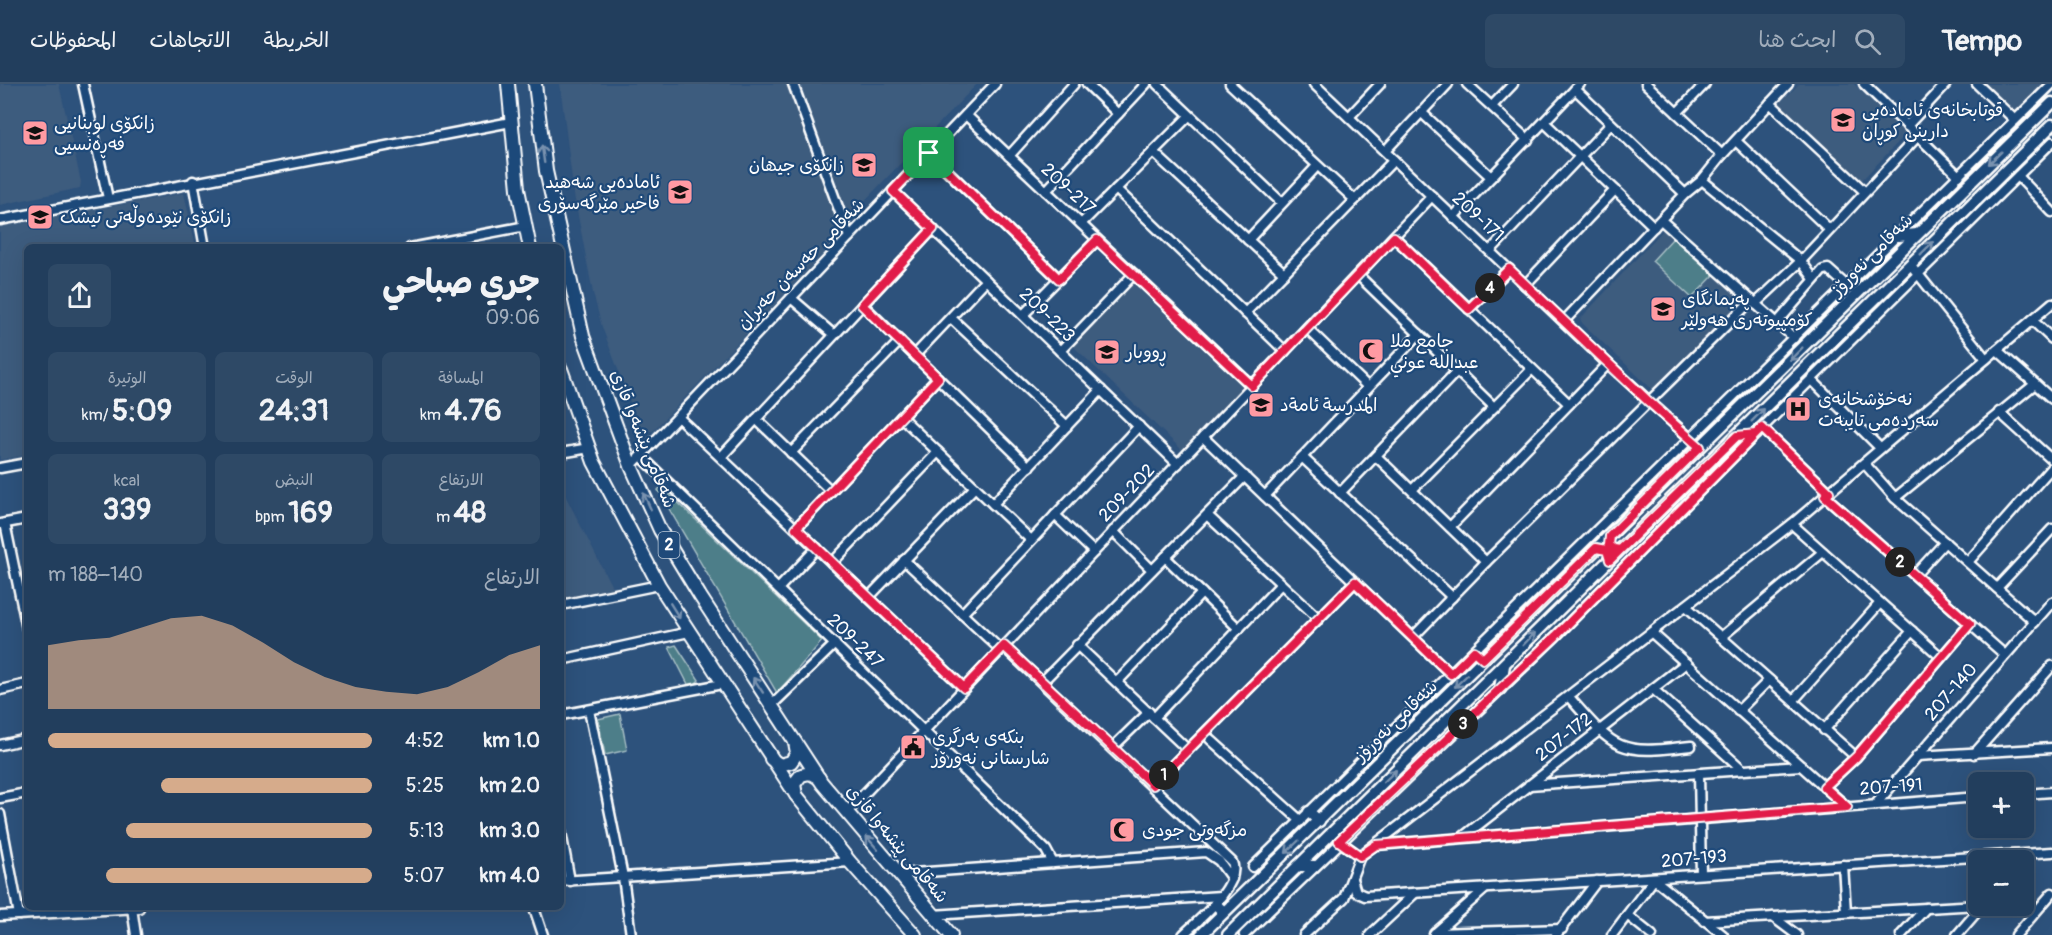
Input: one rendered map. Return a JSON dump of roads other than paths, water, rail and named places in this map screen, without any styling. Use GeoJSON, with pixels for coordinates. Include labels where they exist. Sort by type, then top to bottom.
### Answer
{"type":"FeatureCollection","features":[{"type":"Feature","properties":{"kind":"highway"},"geometry":{"type":"LineString","coordinates":[[508,84],[518,189],[529,239]]}},
{"type":"Feature","properties":{"kind":"highway","name":"شەقامی پێشەوا قازی"},"geometry":{"type":"LineString","coordinates":[[535,84],[546,171],[561,244]]}},
{"type":"Feature","properties":{"kind":"highway"},"geometry":{"type":"LineString","coordinates":[[557,244],[559,232]]}},
{"type":"Feature","properties":{"kind":"highway","name":"شەقامی پێشەوا قازی"},"geometry":{"type":"LineString","coordinates":[[564,270],[583,336],[631,466],[660,530],[819,779],[951,935]]}},
{"type":"Feature","properties":{"kind":"highway","name":"2"},"geometry":{"type":"LineString","coordinates":[[564,377],[599,472],[658,585],[796,795],[850,862],[915,935]]}},
{"type":"Feature","properties":{"kind":"highway"},"geometry":{"type":"LineString","coordinates":[[770,758],[780,765],[791,762],[797,753],[794,740]]}},
{"type":"Feature","properties":{"kind":"highway"},"geometry":{"type":"LineString","coordinates":[[796,795],[794,784],[801,775],[812,773],[819,779]]}},
{"type":"Feature","properties":{"kind":"main road","name":"شەقامی نەورۆز"},"geometry":{"type":"LineString","coordinates":[[1201,935],[2052,103]]}},
{"type":"Feature","properties":{"kind":"main road","name":"شەقامی نەورۆز"},"geometry":{"type":"LineString","coordinates":[[1228,935],[2052,125]]}},
{"type":"Feature","properties":{"kind":"main road"},"geometry":{"type":"LineString","coordinates":[[1899,236],[1917,233]]}},
{"type":"Feature","properties":{"kind":"main road"},"geometry":{"type":"LineString","coordinates":[[1737,436],[1759,431]]}},
{"type":"Feature","properties":{"kind":"main road"},"geometry":{"type":"LineString","coordinates":[[1610,536],[1609,545],[1620,550]]}},
{"type":"Feature","properties":{"kind":"main road"},"geometry":{"type":"LineString","coordinates":[[1596,548],[1607,550],[1610,560]]}},
{"type":"Feature","properties":{"kind":"main road"},"geometry":{"type":"LineString","coordinates":[[1474,651],[1483,659]]}},
{"type":"Feature","properties":{"kind":"main road"},"geometry":{"type":"LineString","coordinates":[[1500,689],[1504,665]]}},
{"type":"Feature","properties":{"kind":"main road"},"geometry":{"type":"LineString","coordinates":[[1309,812],[1318,821]]}},
{"type":"Feature","properties":{"kind":"main road"},"geometry":{"type":"LineString","coordinates":[[1298,866],[1314,866]]}},
{"type":"Feature","properties":{"kind":"main road"},"geometry":{"type":"LineString","coordinates":[[1218,900],[1224,912]]}},
{"type":"Feature","properties":{"kind":"street"},"geometry":{"type":"LineString","coordinates":[[83,84],[107,194]]}},
{"type":"Feature","properties":{"kind":"street"},"geometry":{"type":"LineString","coordinates":[[793,84],[849,237]]}},
{"type":"Feature","properties":{"kind":"street","name":"شەقامی حەسەن حەیران"},"geometry":{"type":"LineString","coordinates":[[631,466],[995,84]]}},
{"type":"Feature","properties":{"kind":"street"},"geometry":{"type":"LineString","coordinates":[[1009,156],[1074,84]]}},
{"type":"Feature","properties":{"kind":"street"},"geometry":{"type":"LineString","coordinates":[[1087,84],[1118,114]]}},
{"type":"Feature","properties":{"kind":"street"},"geometry":{"type":"LineString","coordinates":[[1046,191],[1146,84]]}},
{"type":"Feature","properties":{"kind":"street"},"geometry":{"type":"LineString","coordinates":[[1157,84],[1281,202]]}},
{"type":"Feature","properties":{"kind":"street"},"geometry":{"type":"LineString","coordinates":[[1230,84],[1355,200]]}},
{"type":"Feature","properties":{"kind":"street","name":"209-171"},"geometry":{"type":"LineString","coordinates":[[1314,84],[1608,364],[1700,447]]}},
{"type":"Feature","properties":{"kind":"street"},"geometry":{"type":"LineString","coordinates":[[1349,117],[1380,84]]}},
{"type":"Feature","properties":{"kind":"street"},"geometry":{"type":"LineString","coordinates":[[1384,151],[1448,84]]}},
{"type":"Feature","properties":{"kind":"street"},"geometry":{"type":"LineString","coordinates":[[1467,84],[1528,140]]}},
{"type":"Feature","properties":{"kind":"street"},"geometry":{"type":"LineString","coordinates":[[1492,106],[1513,84]]}},
{"type":"Feature","properties":{"kind":"street"},"geometry":{"type":"LineString","coordinates":[[1646,84],[1722,155]]}},
{"type":"Feature","properties":{"kind":"street"},"geometry":{"type":"LineString","coordinates":[[1677,113],[1705,84]]}},
{"type":"Feature","properties":{"kind":"street"},"geometry":{"type":"LineString","coordinates":[[1564,321],[1685,194],[1702,180],[1788,84]]}},
{"type":"Feature","properties":{"kind":"street"},"geometry":{"type":"LineString","coordinates":[[1864,84],[1959,176]]}},
{"type":"Feature","properties":{"kind":"street"},"geometry":{"type":"LineString","coordinates":[[1908,126],[1946,84]]}},
{"type":"Feature","properties":{"kind":"street"},"geometry":{"type":"LineString","coordinates":[[1978,84],[2015,120]]}},
{"type":"Feature","properties":{"kind":"street"},"geometry":{"type":"LineString","coordinates":[[1252,867],[2052,84]]}},
{"type":"Feature","properties":{"kind":"street"},"geometry":{"type":"LineString","coordinates":[[1454,216],[1577,87],[1611,124],[1685,194]]}},
{"type":"Feature","properties":{"kind":"street"},"geometry":{"type":"LineString","coordinates":[[1770,103],[1864,191]]}},
{"type":"Feature","properties":{"kind":"street"},"geometry":{"type":"LineString","coordinates":[[1421,112],[1491,177]]}},
{"type":"Feature","properties":{"kind":"street"},"geometry":{"type":"LineString","coordinates":[[2022,113],[2031,123]]}},
{"type":"Feature","properties":{"kind":"street","name":"209-217"},"geometry":{"type":"LineString","coordinates":[[966,115],[1252,386]]}},
{"type":"Feature","properties":{"kind":"street"},"geometry":{"type":"LineString","coordinates":[[1081,224],[1189,116]]}},
{"type":"Feature","properties":{"kind":"street"},"geometry":{"type":"LineString","coordinates":[[0,220],[511,122]]}},
{"type":"Feature","properties":{"kind":"street"},"geometry":{"type":"LineString","coordinates":[[1544,122],[1654,227]]}},
{"type":"Feature","properties":{"kind":"street"},"geometry":{"type":"LineString","coordinates":[[1490,251],[1611,124]]}},
{"type":"Feature","properties":{"kind":"street"},"geometry":{"type":"LineString","coordinates":[[1413,638],[1648,401],[1753,302],[1801,261],[1828,229],[1918,136]]}},
{"type":"Feature","properties":{"kind":"street"},"geometry":{"type":"LineString","coordinates":[[1736,141],[1828,229]]}},
{"type":"Feature","properties":{"kind":"street"},"geometry":{"type":"LineString","coordinates":[[1244,935],[1339,841],[1556,636],[1759,431],[2052,142]]}},
{"type":"Feature","properties":{"kind":"street"},"geometry":{"type":"LineString","coordinates":[[1153,152],[1284,273]]}},
{"type":"Feature","properties":{"kind":"street"},"geometry":{"type":"LineString","coordinates":[[929,153],[1059,279]]}},
{"type":"Feature","properties":{"kind":"street"},"geometry":{"type":"LineString","coordinates":[[1245,313],[1394,160]]}},
{"type":"Feature","properties":{"kind":"street"},"geometry":{"type":"LineString","coordinates":[[1248,240],[1317,166]]}},
{"type":"Feature","properties":{"kind":"street"},"geometry":{"type":"LineString","coordinates":[[2018,176],[2052,212]]}},
{"type":"Feature","properties":{"kind":"street"},"geometry":{"type":"LineString","coordinates":[[1702,180],[1801,261],[1814,279]]}},
{"type":"Feature","properties":{"kind":"street"},"geometry":{"type":"LineString","coordinates":[[0,214],[162,184],[193,182]]}},
{"type":"Feature","properties":{"kind":"street"},"geometry":{"type":"LineString","coordinates":[[193,182],[205,244]]}},
{"type":"Feature","properties":{"kind":"street"},"geometry":{"type":"LineString","coordinates":[[1116,189],[1285,351]]}},
{"type":"Feature","properties":{"kind":"street"},"geometry":{"type":"LineString","coordinates":[[1525,285],[1615,190]]}},
{"type":"Feature","properties":{"kind":"street","name":"209-223"},"geometry":{"type":"LineString","coordinates":[[893,191],[1178,464]]}},
{"type":"Feature","properties":{"kind":"street","name":"209-202"},"geometry":{"type":"LineString","coordinates":[[846,813],[1432,196]]}},
{"type":"Feature","properties":{"kind":"street"},"geometry":{"type":"LineString","coordinates":[[1661,220],[1794,338]]}},
{"type":"Feature","properties":{"kind":"street"},"geometry":{"type":"LineString","coordinates":[[720,457],[933,229]]}},
{"type":"Feature","properties":{"kind":"street"},"geometry":{"type":"LineString","coordinates":[[1394,237],[1569,404]]}},
{"type":"Feature","properties":{"kind":"street"},"geometry":{"type":"LineString","coordinates":[[463,244],[529,239]]}},
{"type":"Feature","properties":{"kind":"street"},"geometry":{"type":"LineString","coordinates":[[1023,315],[1097,240]]}},
{"type":"Feature","properties":{"kind":"street"},"geometry":{"type":"LineString","coordinates":[[1910,264],[1986,359]]}},
{"type":"Feature","properties":{"kind":"street"},"geometry":{"type":"LineString","coordinates":[[1469,309],[1509,269]]}},
{"type":"Feature","properties":{"kind":"street"},"geometry":{"type":"LineString","coordinates":[[1777,323],[1814,279],[1828,269],[1847,286]]}},
{"type":"Feature","properties":{"kind":"street"},"geometry":{"type":"LineString","coordinates":[[1060,351],[1134,274]]}},
{"type":"Feature","properties":{"kind":"street"},"geometry":{"type":"LineString","coordinates":[[1358,275],[1494,407]]}},
{"type":"Feature","properties":{"kind":"street"},"geometry":{"type":"LineString","coordinates":[[915,356],[987,280]]}},
{"type":"Feature","properties":{"kind":"street"},"geometry":{"type":"LineString","coordinates":[[791,298],[834,335]]}},
{"type":"Feature","properties":{"kind":"street"},"geometry":{"type":"LineString","coordinates":[[1304,935],[1344,898],[1360,856],[1792,524],[2052,303]]}},
{"type":"Feature","properties":{"kind":"street"},"geometry":{"type":"LineString","coordinates":[[862,305],[1029,467]]}},
{"type":"Feature","properties":{"kind":"street"},"geometry":{"type":"LineString","coordinates":[[951,318],[1067,426]]}},
{"type":"Feature","properties":{"kind":"street"},"geometry":{"type":"LineString","coordinates":[[2032,320],[2052,339]]}},
{"type":"Feature","properties":{"kind":"street"},"geometry":{"type":"LineString","coordinates":[[1307,328],[1368,387]]}},
{"type":"Feature","properties":{"kind":"street"},"geometry":{"type":"LineString","coordinates":[[1265,496],[1419,334]]}},
{"type":"Feature","properties":{"kind":"street"},"geometry":{"type":"LineString","coordinates":[[791,453],[900,341]]}},
{"type":"Feature","properties":{"kind":"street"},"geometry":{"type":"LineString","coordinates":[[1997,350],[2052,399]]}},
{"type":"Feature","properties":{"kind":"street"},"geometry":{"type":"LineString","coordinates":[[1450,527],[1608,364]]}},
{"type":"Feature","properties":{"kind":"street"},"geometry":{"type":"LineString","coordinates":[[1412,490],[1532,369]]}},
{"type":"Feature","properties":{"kind":"street"},"geometry":{"type":"LineString","coordinates":[[1340,493],[1457,371]]}},
{"type":"Feature","properties":{"kind":"street"},"geometry":{"type":"LineString","coordinates":[[796,528],[938,378]]}},
{"type":"Feature","properties":{"kind":"street"},"geometry":{"type":"LineString","coordinates":[[1812,380],[1880,448]]}},
{"type":"Feature","properties":{"kind":"street"},"geometry":{"type":"LineString","coordinates":[[1895,498],[2035,384]]}},
{"type":"Feature","properties":{"kind":"street"},"geometry":{"type":"LineString","coordinates":[[993,504],[1101,390]]}},
{"type":"Feature","properties":{"kind":"street"},"geometry":{"type":"LineString","coordinates":[[1999,412],[2052,460]]}},
{"type":"Feature","properties":{"kind":"street"},"geometry":{"type":"LineString","coordinates":[[678,417],[964,688]]}},
{"type":"Feature","properties":{"kind":"street"},"geometry":{"type":"LineString","coordinates":[[901,417],[1031,540]]}},
{"type":"Feature","properties":{"kind":"street"},"geometry":{"type":"LineString","coordinates":[[756,419],[831,490]]}},
{"type":"Feature","properties":{"kind":"street"},"geometry":{"type":"LineString","coordinates":[[962,614],[1139,426]]}},
{"type":"Feature","properties":{"kind":"street"},"geometry":{"type":"LineString","coordinates":[[1759,431],[2005,655]]}},
{"type":"Feature","properties":{"kind":"street"},"geometry":{"type":"LineString","coordinates":[[1203,437],[1451,674]]}},
{"type":"Feature","properties":{"kind":"street"},"geometry":{"type":"LineString","coordinates":[[564,452],[590,448]]}},
{"type":"Feature","properties":{"kind":"street"},"geometry":{"type":"LineString","coordinates":[[832,563],[938,452]]}},
{"type":"Feature","properties":{"kind":"street","name":"209-247"},"geometry":{"type":"LineString","coordinates":[[641,456],[1046,850],[1053,863]]}},
{"type":"Feature","properties":{"kind":"street"},"geometry":{"type":"LineString","coordinates":[[1376,456],[1486,562]]}},
{"type":"Feature","properties":{"kind":"street"},"geometry":{"type":"LineString","coordinates":[[1302,457],[1452,597]]}},
{"type":"Feature","properties":{"kind":"street"},"geometry":{"type":"LineString","coordinates":[[1864,463],[1895,498],[2035,622]]}},
{"type":"Feature","properties":{"kind":"street"},"geometry":{"type":"LineString","coordinates":[[0,468],[24,464]]}},
{"type":"Feature","properties":{"kind":"street"},"geometry":{"type":"LineString","coordinates":[[1968,562],[2052,467]]}},
{"type":"Feature","properties":{"kind":"street"},"geometry":{"type":"LineString","coordinates":[[1042,682],[1245,476]]}},
{"type":"Feature","properties":{"kind":"street"},"geometry":{"type":"LineString","coordinates":[[869,597],[975,487]]}},
{"type":"Feature","properties":{"kind":"street"},"geometry":{"type":"LineString","coordinates":[[1055,515],[1094,552]]}},
{"type":"Feature","properties":{"kind":"street"},"geometry":{"type":"LineString","coordinates":[[1207,515],[1319,619]]}},
{"type":"Feature","properties":{"kind":"street"},"geometry":{"type":"LineString","coordinates":[[24,520],[2,524],[24,616]]}},
{"type":"Feature","properties":{"kind":"street"},"geometry":{"type":"LineString","coordinates":[[1792,524],[1941,657]]}},
{"type":"Feature","properties":{"kind":"street"},"geometry":{"type":"LineString","coordinates":[[1997,588],[2052,528]]}},
{"type":"Feature","properties":{"kind":"street"},"geometry":{"type":"LineString","coordinates":[[1113,531],[1152,570]]}},
{"type":"Feature","properties":{"kind":"street"},"geometry":{"type":"LineString","coordinates":[[1915,575],[1945,542]]}},
{"type":"Feature","properties":{"kind":"street"},"geometry":{"type":"LineString","coordinates":[[778,589],[817,548]]}},
{"type":"Feature","properties":{"kind":"street"},"geometry":{"type":"LineString","coordinates":[[1721,637],[1823,552]]}},
{"type":"Feature","properties":{"kind":"street"},"geometry":{"type":"LineString","coordinates":[[1165,557],[1239,629]]}},
{"type":"Feature","properties":{"kind":"street"},"geometry":{"type":"LineString","coordinates":[[904,560],[1113,747],[1232,862],[1234,868],[1232,879],[1218,900],[1183,935]]}},
{"type":"Feature","properties":{"kind":"street"},"geometry":{"type":"LineString","coordinates":[[1153,785],[1355,582]]}},
{"type":"Feature","properties":{"kind":"street"},"geometry":{"type":"LineString","coordinates":[[1113,747],[1152,715],[1281,584]]}},
{"type":"Feature","properties":{"kind":"street"},"geometry":{"type":"LineString","coordinates":[[564,604],[658,585]]}},
{"type":"Feature","properties":{"kind":"street"},"geometry":{"type":"LineString","coordinates":[[1116,682],[1202,593]]}},
{"type":"Feature","properties":{"kind":"street","name":"207-140"},"geometry":{"type":"LineString","coordinates":[[1875,805],[2052,602]]}},
{"type":"Feature","properties":{"kind":"street"},"geometry":{"type":"LineString","coordinates":[[1793,701],[1880,603]]}},
{"type":"Feature","properties":{"kind":"street"},"geometry":{"type":"LineString","coordinates":[[1686,606],[1856,757]]}},
{"type":"Feature","properties":{"kind":"street"},"geometry":{"type":"LineString","coordinates":[[1824,787],[1856,757],[1970,624]]}},
{"type":"Feature","properties":{"kind":"street"},"geometry":{"type":"LineString","coordinates":[[1824,729],[1912,631]]}},
{"type":"Feature","properties":{"kind":"street"},"geometry":{"type":"LineString","coordinates":[[564,659],[689,632]]}},
{"type":"Feature","properties":{"kind":"street"},"geometry":{"type":"LineString","coordinates":[[1652,633],[1847,807]]}},
{"type":"Feature","properties":{"kind":"street"},"geometry":{"type":"LineString","coordinates":[[771,706],[835,644]]}},
{"type":"Feature","properties":{"kind":"street"},"geometry":{"type":"LineString","coordinates":[[1077,645],[1188,750]]}},
{"type":"Feature","properties":{"kind":"street","name":"207-172"},"geometry":{"type":"LineString","coordinates":[[1463,837],[1686,663]]}},
{"type":"Feature","properties":{"kind":"street"},"geometry":{"type":"LineString","coordinates":[[1974,754],[2052,666]]}},
{"type":"Feature","properties":{"kind":"street"},"geometry":{"type":"LineString","coordinates":[[1738,711],[1769,680]]}},
{"type":"Feature","properties":{"kind":"street"},"geometry":{"type":"LineString","coordinates":[[564,714],[722,684]]}},
{"type":"Feature","properties":{"kind":"street"},"geometry":{"type":"LineString","coordinates":[[0,690],[24,685]]}},
{"type":"Feature","properties":{"kind":"street"},"geometry":{"type":"LineString","coordinates":[[1653,688],[1743,770]]}},
{"type":"Feature","properties":{"kind":"street"},"geometry":{"type":"LineString","coordinates":[[1569,697],[1599,731],[1614,743],[1641,752],[1691,746]]}},
{"type":"Feature","properties":{"kind":"street"},"geometry":{"type":"LineString","coordinates":[[589,710],[623,878],[631,935]]}},
{"type":"Feature","properties":{"kind":"street"},"geometry":{"type":"LineString","coordinates":[[1210,739],[1300,821]]}},
{"type":"Feature","properties":{"kind":"street"},"geometry":{"type":"LineString","coordinates":[[0,745],[24,740]]}},
{"type":"Feature","properties":{"kind":"street"},"geometry":{"type":"LineString","coordinates":[[1917,756],[2052,748]]}},
{"type":"Feature","properties":{"kind":"street"},"geometry":{"type":"LineString","coordinates":[[1529,785],[1801,766]]}},
{"type":"Feature","properties":{"kind":"street"},"geometry":{"type":"LineString","coordinates":[[1699,773],[1701,874]]}},
{"type":"Feature","properties":{"kind":"street"},"geometry":{"type":"LineString","coordinates":[[2034,793],[2052,792]]}},
{"type":"Feature","properties":{"kind":"street"},"geometry":{"type":"LineString","coordinates":[[0,798],[24,794]]}},
{"type":"Feature","properties":{"kind":"street","name":"207-191"},"geometry":{"type":"LineString","coordinates":[[1376,845],[1968,798]]}},
{"type":"Feature","properties":{"kind":"street"},"geometry":{"type":"LineString","coordinates":[[0,814],[19,915]]}},
{"type":"Feature","properties":{"kind":"street"},"geometry":{"type":"LineString","coordinates":[[1339,841],[1360,856]]}},
{"type":"Feature","properties":{"kind":"street","name":"207-193"},"geometry":{"type":"LineString","coordinates":[[2034,854],[2052,852]]}},
{"type":"Feature","properties":{"kind":"street"},"geometry":{"type":"LineString","coordinates":[[899,874],[1208,853],[1219,861],[1232,879]]}},
{"type":"Feature","properties":{"kind":"street","name":"207-193"},"geometry":{"type":"LineString","coordinates":[[1352,876],[1354,889],[1362,895],[1654,879],[1968,858]]}},
{"type":"Feature","properties":{"kind":"street"},"geometry":{"type":"LineString","coordinates":[[564,861],[566,881],[850,862]]}},
{"type":"Feature","properties":{"kind":"street"},"geometry":{"type":"LineString","coordinates":[[1843,865],[1846,912]]}},
{"type":"Feature","properties":{"kind":"street"},"geometry":{"type":"LineString","coordinates":[[1612,935],[1654,879],[1723,935]]}},
{"type":"Feature","properties":{"kind":"street"},"geometry":{"type":"LineString","coordinates":[[1434,934],[1559,932],[1597,881]]}},
{"type":"Feature","properties":{"kind":"street"},"geometry":{"type":"LineString","coordinates":[[1434,934],[1485,888]]}},
{"type":"Feature","properties":{"kind":"street"},"geometry":{"type":"LineString","coordinates":[[1370,935],[1415,893]]}},
{"type":"Feature","properties":{"kind":"street"},"geometry":{"type":"LineString","coordinates":[[2018,934],[2049,904],[2052,893]]}},
{"type":"Feature","properties":{"kind":"street"},"geometry":{"type":"LineString","coordinates":[[933,915],[1218,900]]}},
{"type":"Feature","properties":{"kind":"street"},"geometry":{"type":"LineString","coordinates":[[1705,921],[1968,906]]}},
{"type":"Feature","properties":{"kind":"street"},"geometry":{"type":"LineString","coordinates":[[1901,935],[1926,908]]}},
{"type":"Feature","properties":{"kind":"street"},"geometry":{"type":"LineString","coordinates":[[0,916],[72,910]]}},
{"type":"Feature","properties":{"kind":"street"},"geometry":{"type":"LineString","coordinates":[[128,910],[136,935]]}},
{"type":"Feature","properties":{"kind":"street"},"geometry":{"type":"LineString","coordinates":[[535,910],[543,935]]}},
{"type":"Feature","properties":{"kind":"street"},"geometry":{"type":"LineString","coordinates":[[1627,915],[1652,935]]}},
{"type":"Feature","properties":{"kind":"street"},"geometry":{"type":"LineString","coordinates":[[1773,916],[1797,935]]}},
{"type":"Feature","properties":{"kind":"street"},"geometry":{"type":"LineString","coordinates":[[1957,935],[1972,916]]}},
{"type":"Feature","properties":{"kind":"place","name":"قوتابخانەی ئامادەیی دارینی کوڕان"},"geometry":{"type":"Point","coordinates":[1843,120]}},
{"type":"Feature","properties":{"kind":"place","name":"زانکۆی لوبنانیی فەڕەنسیی"},"geometry":{"type":"Point","coordinates":[35,133]}},
{"type":"Feature","properties":{"kind":"place","name":"زانکۆی جیھان"},"geometry":{"type":"Point","coordinates":[864,165]}},
{"type":"Feature","properties":{"kind":"place","name":"ئامادەیی شەهید فاخیر مێرگەسۆری"},"geometry":{"type":"Point","coordinates":[680,192]}},
{"type":"Feature","properties":{"kind":"place","name":"زانکۆی نێودەوڵەتی تیشک"},"geometry":{"type":"Point","coordinates":[40,217]}},
{"type":"Feature","properties":{"kind":"place","name":"پەیمانگای کۆمپیوتەری هەولێر"},"geometry":{"type":"Point","coordinates":[1663,309]}},
{"type":"Feature","properties":{"kind":"place","name":"جامع ملا عبدالله عوني"},"geometry":{"type":"Point","coordinates":[1371,351]}},
{"type":"Feature","properties":{"kind":"place","name":"ڕووبار"},"geometry":{"type":"Point","coordinates":[1107,352]}},
{"type":"Feature","properties":{"kind":"place","name":"المدرسة ئامةد"},"geometry":{"type":"Point","coordinates":[1261,405]}},
{"type":"Feature","properties":{"kind":"place","name":"نەخۆشخانەی سەردەمی تایبەت"},"geometry":{"type":"Point","coordinates":[1798,409]}},
{"type":"Feature","properties":{"kind":"place","name":"بنکەی بەرگری شارستانی نەورۆز"},"geometry":{"type":"Point","coordinates":[913,747]}},
{"type":"Feature","properties":{"kind":"place","name":"مزگەوتی جودی"},"geometry":{"type":"Point","coordinates":[1122,830]}}]}
